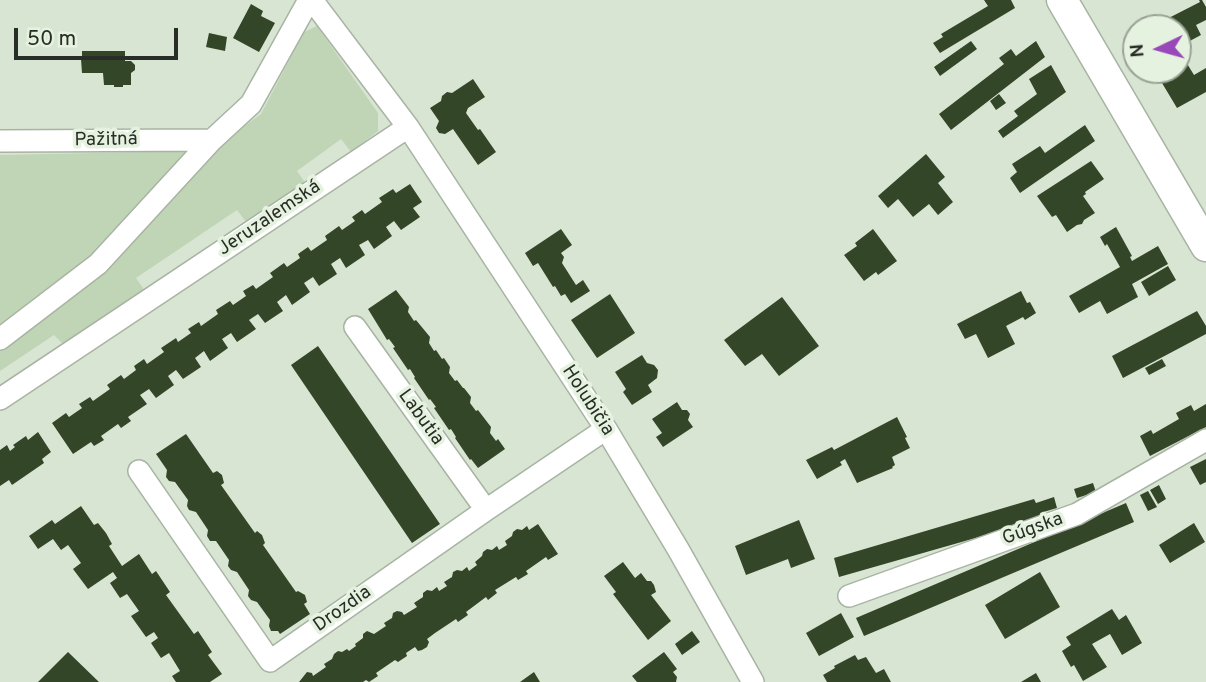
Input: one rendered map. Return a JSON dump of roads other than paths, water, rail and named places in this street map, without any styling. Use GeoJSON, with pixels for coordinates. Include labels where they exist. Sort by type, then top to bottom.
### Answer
{"type":"FeatureCollection","features":[{"type":"Feature","properties":{"kind":"main road"},"geometry":{"type":"LineString","coordinates":[[1062,0],[1206,246]]}},
{"type":"Feature","properties":{"kind":"street"},"geometry":{"type":"LineString","coordinates":[[0,339],[98,264],[212,140],[251,104],[311,0],[408,127]]}},
{"type":"Feature","properties":{"kind":"street","name":"Jeruzalemská"},"geometry":{"type":"LineString","coordinates":[[0,399],[408,127]]}},
{"type":"Feature","properties":{"kind":"street","name":"Holubičia"},"geometry":{"type":"LineString","coordinates":[[408,127],[606,429],[753,682]]}},
{"type":"Feature","properties":{"kind":"street","name":"Pažitná"},"geometry":{"type":"LineString","coordinates":[[0,141],[212,140]]}},
{"type":"Feature","properties":{"kind":"street","name":"Labutia"},"geometry":{"type":"LineString","coordinates":[[355,327],[486,510]]}},
{"type":"Feature","properties":{"kind":"street","name":"Drozdia"},"geometry":{"type":"LineString","coordinates":[[139,471],[270,661],[606,429]]}},
{"type":"Feature","properties":{"kind":"street","name":"Gúgska"},"geometry":{"type":"LineString","coordinates":[[849,596],[1077,514],[1206,440]]}}]}
